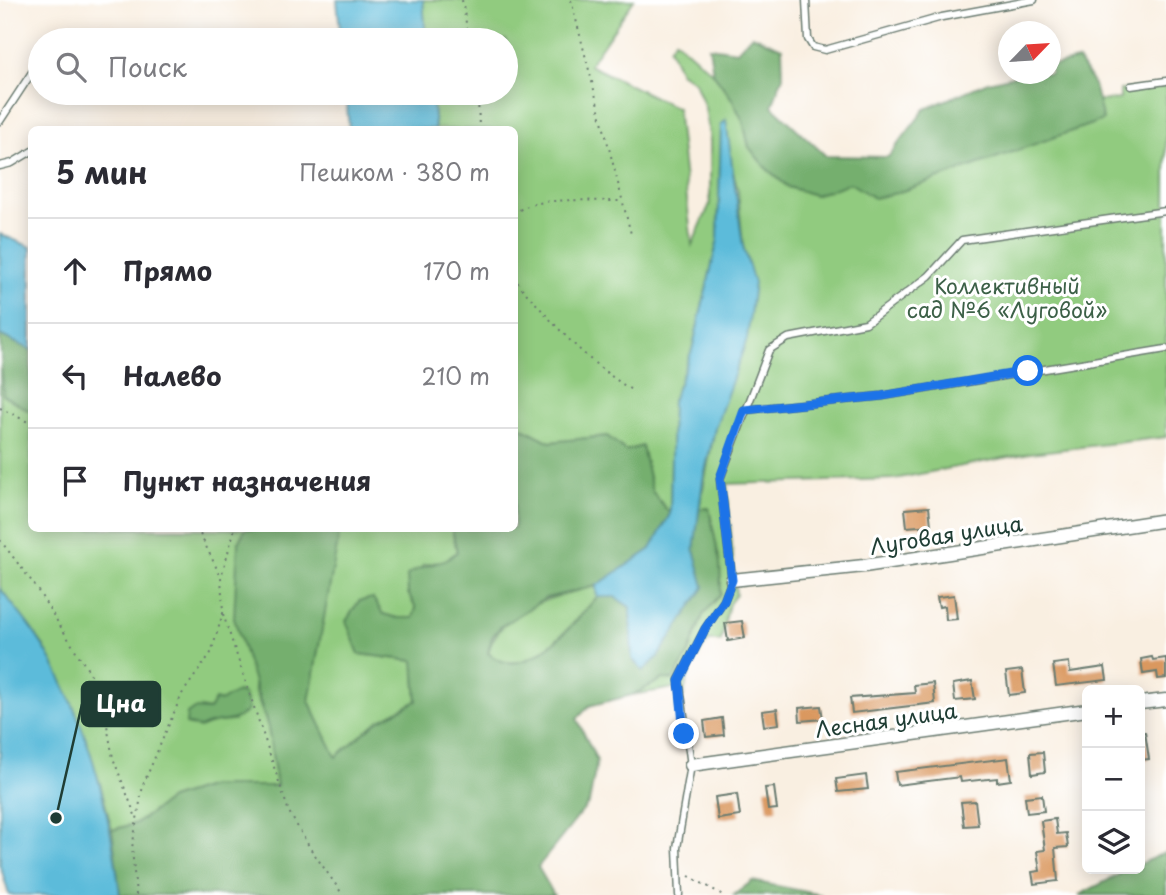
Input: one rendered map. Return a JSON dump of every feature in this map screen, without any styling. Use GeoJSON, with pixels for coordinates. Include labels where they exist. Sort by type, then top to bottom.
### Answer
{"type":"FeatureCollection","features":[{"type":"Feature","properties":{"kind":"street","name":"Луговая улица"},"geometry":{"type":"LineString","coordinates":[[732,580],[864,566],[1166,520]]}},
{"type":"Feature","properties":{"kind":"street"},"geometry":{"type":"LineString","coordinates":[[1145,702],[1166,699]]}},
{"type":"Feature","properties":{"kind":"street","name":"Лесная улица"},"geometry":{"type":"LineString","coordinates":[[691,765],[1082,711]]}},
{"type":"Feature","properties":{"kind":"lane"},"geometry":{"type":"LineString","coordinates":[[806,0],[808,39],[813,47],[825,50],[942,17],[1034,0]]}},
{"type":"Feature","properties":{"kind":"lane"},"geometry":{"type":"LineString","coordinates":[[0,121],[28,78]]}},
{"type":"Feature","properties":{"kind":"lane"},"geometry":{"type":"LineString","coordinates":[[1131,86],[1166,81]]}},
{"type":"Feature","properties":{"kind":"lane"},"geometry":{"type":"LineString","coordinates":[[0,166],[12,163],[28,153]]}},
{"type":"Feature","properties":{"kind":"lane"},"geometry":{"type":"LineString","coordinates":[[679,895],[677,848],[691,765],[679,681],[705,629],[724,601],[732,580],[720,478],[765,356],[774,345],[788,338],[860,327],[929,276],[962,240],[1166,211]]}},
{"type":"Feature","properties":{"kind":"lane"},"geometry":{"type":"LineString","coordinates":[[744,410],[882,396],[1166,349]]}},
{"type":"Feature","properties":{"kind":"path"},"geometry":{"type":"LineString","coordinates":[[462,0],[466,28]]}},
{"type":"Feature","properties":{"kind":"path"},"geometry":{"type":"LineString","coordinates":[[571,0],[631,234]]}},
{"type":"Feature","properties":{"kind":"path"},"geometry":{"type":"LineString","coordinates":[[478,105],[479,126]]}},
{"type":"Feature","properties":{"kind":"path"},"geometry":{"type":"LineString","coordinates":[[518,211],[524,206],[540,202],[622,201]]}},
{"type":"Feature","properties":{"kind":"path"},"geometry":{"type":"LineString","coordinates":[[518,284],[568,342],[602,371],[633,391]]}},
{"type":"Feature","properties":{"kind":"path"},"geometry":{"type":"LineString","coordinates":[[0,408],[28,422]]}},
{"type":"Feature","properties":{"kind":"path"},"geometry":{"type":"LineString","coordinates":[[199,532],[221,577]]}},
{"type":"Feature","properties":{"kind":"path"},"geometry":{"type":"LineString","coordinates":[[234,532],[221,577],[223,613],[289,812],[343,895]]}},
{"type":"Feature","properties":{"kind":"path"},"geometry":{"type":"LineString","coordinates":[[0,540],[33,583],[93,678],[104,709],[113,758],[135,816]]}},
{"type":"Feature","properties":{"kind":"path"},"geometry":{"type":"LineString","coordinates":[[136,895],[132,848],[135,816],[143,785],[182,694],[211,653],[223,613]]}},
{"type":"Feature","properties":{"kind":"path"},"geometry":{"type":"LineString","coordinates":[[678,871],[723,895]]}},
{"type":"Feature","properties":{"kind":"green space","name":"Коллективный сад №6 «Луговой»"},"geometry":{"type":"Polygon","coordinates":[[[423,0],[634,0],[589,65],[677,108],[692,245],[710,204],[710,141],[705,108],[695,82],[680,72],[669,48],[675,40],[713,73],[732,99],[743,121],[749,147],[765,167],[788,187],[815,195],[1077,103],[1120,99],[1120,90],[1166,86],[1166,437],[1030,453],[894,479],[727,484],[736,595],[729,604],[721,641],[709,641],[700,653],[689,674],[684,696],[674,688],[632,695],[663,679],[688,655],[703,615],[721,594],[720,563],[709,508],[699,509],[715,428],[752,277],[743,246],[738,191],[721,125],[718,239],[692,350],[672,401],[670,514],[652,491],[642,446],[626,451],[607,436],[550,442],[518,426],[518,126],[435,126],[433,105],[518,105],[518,28],[425,28],[423,0]]]}},
{"type":"Feature","properties":{"kind":"green space"},"geometry":{"type":"Polygon","coordinates":[[[752,35],[782,48],[783,76],[772,106],[826,156],[888,157],[925,109],[998,80],[998,84],[1061,84],[1061,64],[1078,60],[1094,85],[1103,120],[897,193],[874,198],[850,183],[815,195],[788,187],[765,167],[749,147],[743,121],[732,99],[713,73],[709,47],[737,51],[752,35]]]}},
{"type":"Feature","properties":{"kind":"green space"},"geometry":{"type":"Polygon","coordinates":[[[0,335],[28,349],[28,410],[3,395],[0,335]]]}},
{"type":"Feature","properties":{"kind":"green space"},"geometry":{"type":"Polygon","coordinates":[[[0,370],[28,410],[28,532],[244,532],[238,544],[255,692],[268,727],[277,786],[211,786],[170,799],[137,823],[112,830],[100,783],[44,646],[0,588],[0,370]],[[221,701],[209,710],[201,708],[208,723],[234,721],[221,701]]]}},
{"type":"Feature","properties":{"kind":"green space"},"geometry":{"type":"Polygon","coordinates":[[[518,426],[550,442],[607,436],[626,451],[642,446],[652,491],[670,514],[651,549],[596,586],[546,598],[500,627],[492,637],[488,653],[502,661],[517,662],[533,657],[562,635],[597,597],[615,597],[630,607],[632,659],[643,671],[657,658],[704,587],[694,550],[699,509],[709,508],[720,563],[721,594],[703,615],[688,655],[673,680],[663,679],[632,695],[589,706],[577,719],[597,761],[589,803],[538,867],[554,895],[120,895],[112,830],[137,823],[170,799],[211,786],[277,786],[268,727],[234,618],[238,544],[244,532],[339,532],[309,701],[336,757],[378,721],[417,701],[414,661],[359,654],[346,621],[359,601],[373,598],[383,614],[397,618],[413,618],[416,608],[408,593],[407,575],[457,552],[453,532],[518,532],[518,426]]]}},
{"type":"Feature","properties":{"kind":"green space"},"geometry":{"type":"Polygon","coordinates":[[[338,532],[453,532],[457,552],[448,560],[423,565],[408,593],[416,609],[413,618],[397,618],[383,614],[359,654],[414,661],[417,701],[378,721],[335,758],[309,701],[338,532]]]}},
{"type":"Feature","properties":{"kind":"green space"},"geometry":{"type":"Polygon","coordinates":[[[596,586],[597,597],[562,635],[533,657],[517,662],[502,661],[488,653],[494,638],[504,625],[517,615],[564,594],[596,586]]]}},
{"type":"Feature","properties":{"kind":"green space"},"geometry":{"type":"Polygon","coordinates":[[[237,692],[244,694],[248,710],[242,715],[200,728],[186,724],[187,714],[194,709],[209,710],[215,700],[221,701],[237,692]]]}},
{"type":"Feature","properties":{"kind":"green space"},"geometry":{"type":"Polygon","coordinates":[[[1166,852],[1166,895],[1079,895],[1120,874],[1145,874],[1145,862],[1166,852]]]}},
{"type":"Feature","properties":{"kind":"green space"},"geometry":{"type":"Polygon","coordinates":[[[752,881],[822,895],[734,895],[752,881]]]}},
{"type":"Feature","properties":{"kind":"water"},"geometry":{"type":"Polygon","coordinates":[[[337,0],[423,0],[425,28],[340,28],[337,0]]]}},
{"type":"Feature","properties":{"kind":"water"},"geometry":{"type":"Polygon","coordinates":[[[347,105],[433,105],[435,126],[349,126],[347,105]]]}},
{"type":"Feature","properties":{"kind":"water"},"geometry":{"type":"Polygon","coordinates":[[[726,120],[743,246],[754,283],[747,339],[715,428],[703,480],[694,550],[704,587],[657,658],[643,671],[632,659],[630,607],[615,597],[597,597],[596,586],[651,549],[670,514],[672,401],[692,350],[718,239],[721,125],[726,120]]]}},
{"type":"Feature","properties":{"kind":"water"},"geometry":{"type":"Polygon","coordinates":[[[0,234],[28,246],[28,349],[0,335],[0,234]]]}},
{"type":"Feature","properties":{"kind":"water"},"geometry":{"type":"Polygon","coordinates":[[[0,588],[45,649],[74,707],[103,799],[120,895],[9,895],[0,865],[0,588]]]}},
{"type":"Feature","properties":{"kind":"building"},"geometry":{"type":"Polygon","coordinates":[[[929,507],[931,525],[907,527],[905,509],[929,507]]]}},
{"type":"Feature","properties":{"kind":"building"},"geometry":{"type":"Polygon","coordinates":[[[954,595],[957,619],[946,620],[945,606],[939,607],[937,597],[954,595]]]}},
{"type":"Feature","properties":{"kind":"building"},"geometry":{"type":"Polygon","coordinates":[[[742,621],[745,638],[728,641],[725,623],[742,621]]]}},
{"type":"Feature","properties":{"kind":"building"},"geometry":{"type":"Polygon","coordinates":[[[1152,657],[1153,660],[1166,658],[1166,678],[1158,679],[1157,672],[1143,674],[1141,659],[1152,657]]]}},
{"type":"Feature","properties":{"kind":"building"},"geometry":{"type":"Polygon","coordinates":[[[1069,662],[1070,672],[1105,667],[1107,680],[1056,686],[1053,664],[1069,662]]]}},
{"type":"Feature","properties":{"kind":"building"},"geometry":{"type":"Polygon","coordinates":[[[1022,670],[1025,693],[1009,695],[1006,672],[1022,670]]]}},
{"type":"Feature","properties":{"kind":"building"},"geometry":{"type":"Polygon","coordinates":[[[972,681],[975,699],[955,701],[953,684],[972,681]]]}},
{"type":"Feature","properties":{"kind":"building"},"geometry":{"type":"Polygon","coordinates":[[[933,683],[935,703],[852,713],[850,698],[915,693],[914,685],[933,683]]]}},
{"type":"Feature","properties":{"kind":"building"},"geometry":{"type":"Polygon","coordinates":[[[821,706],[823,719],[800,721],[799,708],[821,706]]]}},
{"type":"Feature","properties":{"kind":"building"},"geometry":{"type":"Polygon","coordinates":[[[777,709],[779,724],[764,726],[762,711],[777,709]]]}},
{"type":"Feature","properties":{"kind":"building"},"geometry":{"type":"Polygon","coordinates":[[[722,718],[724,735],[706,737],[704,721],[722,718]]]}},
{"type":"Feature","properties":{"kind":"building"},"geometry":{"type":"Polygon","coordinates":[[[1145,732],[1149,759],[1145,759],[1145,732]]]}},
{"type":"Feature","properties":{"kind":"building"},"geometry":{"type":"Polygon","coordinates":[[[1043,752],[1045,772],[1032,774],[1030,753],[1043,752]]]}},
{"type":"Feature","properties":{"kind":"building"},"geometry":{"type":"Polygon","coordinates":[[[1008,758],[1011,780],[997,782],[997,778],[961,782],[960,777],[897,785],[895,772],[1008,758]]]}},
{"type":"Feature","properties":{"kind":"building"},"geometry":{"type":"Polygon","coordinates":[[[866,775],[868,789],[838,792],[836,779],[866,775]]]}},
{"type":"Feature","properties":{"kind":"building"},"geometry":{"type":"Polygon","coordinates":[[[774,787],[777,809],[768,810],[765,788],[774,787]]]}},
{"type":"Feature","properties":{"kind":"building"},"geometry":{"type":"Polygon","coordinates":[[[737,794],[740,816],[718,819],[715,797],[737,794]]]}},
{"type":"Feature","properties":{"kind":"building"},"geometry":{"type":"Polygon","coordinates":[[[1042,795],[1044,811],[1027,813],[1025,797],[1042,795]]]}},
{"type":"Feature","properties":{"kind":"building"},"geometry":{"type":"Polygon","coordinates":[[[975,801],[978,825],[964,826],[961,802],[975,801]]]}},
{"type":"Feature","properties":{"kind":"building"},"geometry":{"type":"Polygon","coordinates":[[[1055,819],[1057,834],[1066,833],[1068,847],[1055,848],[1058,881],[1034,884],[1032,872],[1040,871],[1037,851],[1045,850],[1041,821],[1055,819]]]}},
{"type":"Feature","properties":{"kind":"place","name":"Цна"},"geometry":{"type":"Point","coordinates":[56,818]}},
{"type":"Feature","properties":{"kind":"route"},"geometry":{"type":"LineString","coordinates":[[684,734],[679,681],[705,629],[724,601],[732,580],[720,478],[744,410],[882,396],[1028,371]]}}]}
